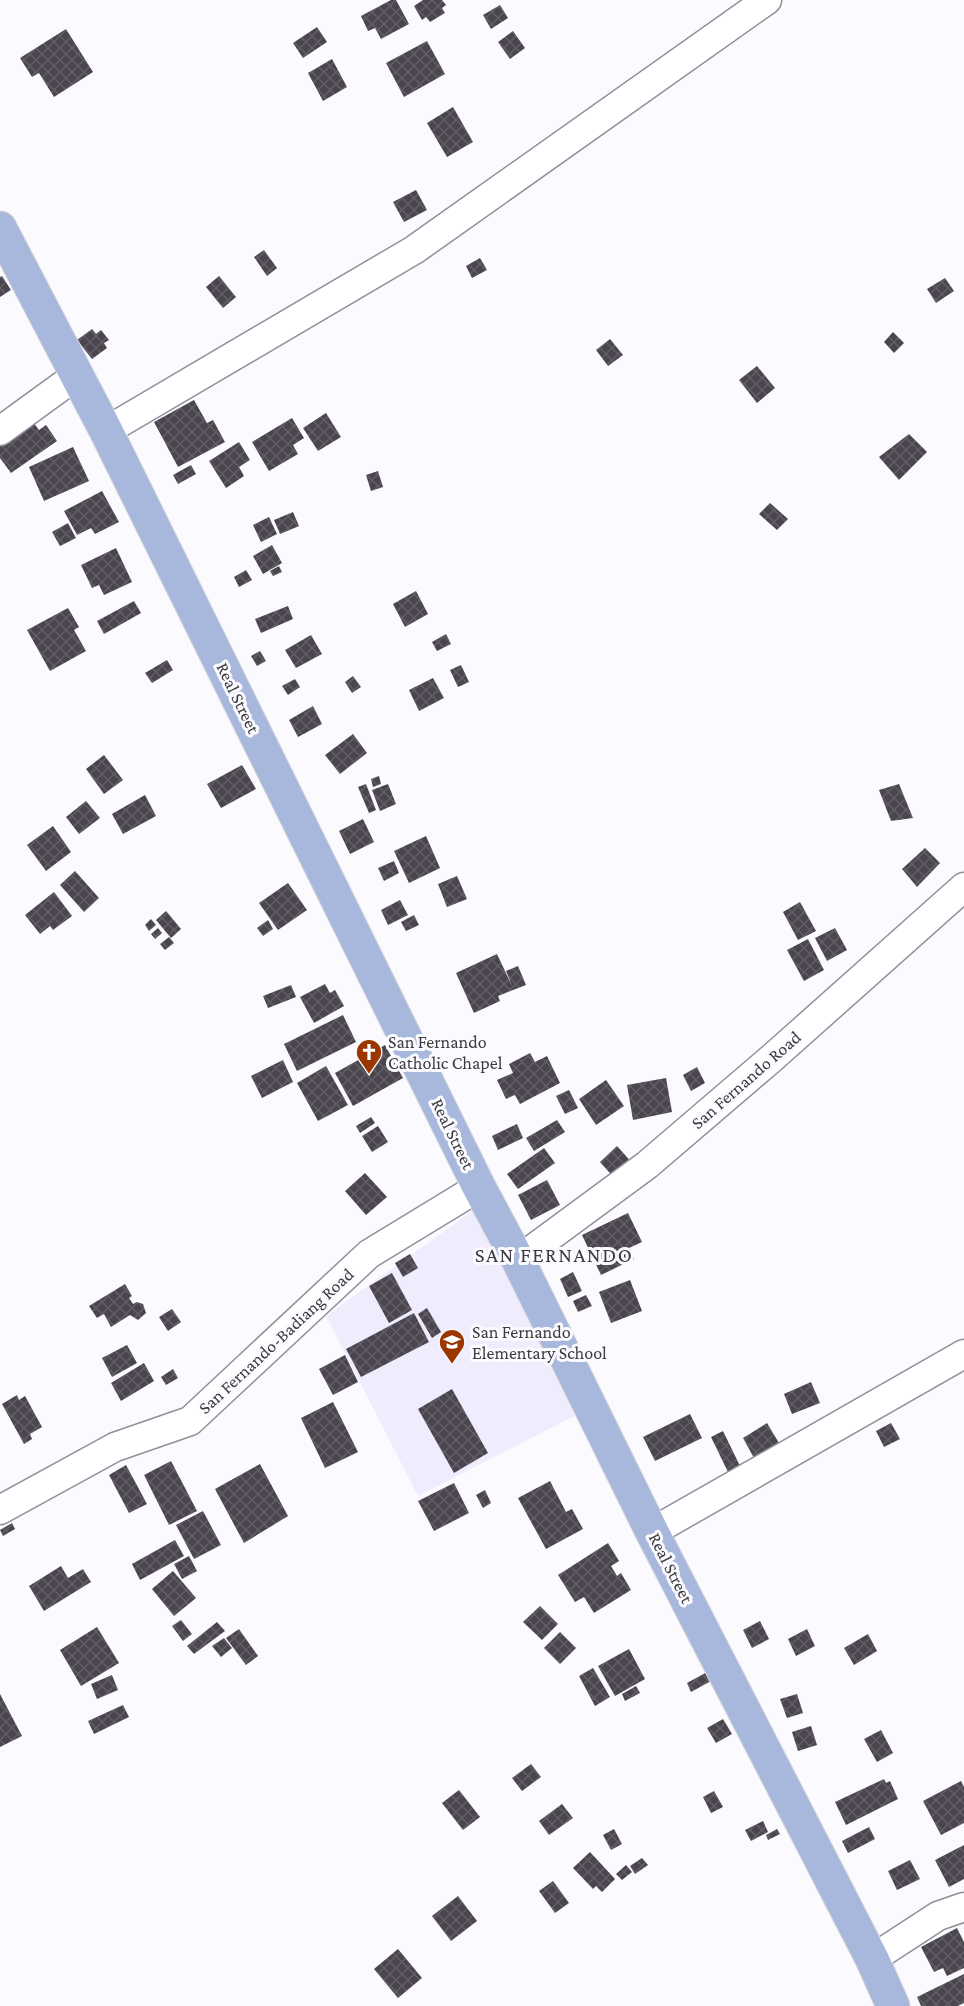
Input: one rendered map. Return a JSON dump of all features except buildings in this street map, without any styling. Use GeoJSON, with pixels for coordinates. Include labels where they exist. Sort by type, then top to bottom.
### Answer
{"type":"FeatureCollection","features":[{"type":"Feature","properties":{"kind":"main road","name":"Real Street"},"geometry":{"type":"LineString","coordinates":[[0,228],[106,430],[479,1187],[547,1317],[652,1532],[872,1959],[893,2006]]}},
{"type":"Feature","properties":{"kind":"street"},"geometry":{"type":"LineString","coordinates":[[106,430],[414,250],[767,0]]}},
{"type":"Feature","properties":{"kind":"street"},"geometry":{"type":"LineString","coordinates":[[0,431],[77,375]]}},
{"type":"Feature","properties":{"kind":"street","name":"San Fernando Road"},"geometry":{"type":"LineString","coordinates":[[518,1260],[656,1157],[772,1058],[964,887]]}},
{"type":"Feature","properties":{"kind":"street","name":"San Fernando-Badiang Road"},"geometry":{"type":"LineString","coordinates":[[0,1510],[115,1447],[190,1421],[369,1254],[479,1187]]}},
{"type":"Feature","properties":{"kind":"street"},"geometry":{"type":"LineString","coordinates":[[652,1532],[964,1354]]}},
{"type":"Feature","properties":{"kind":"street"},"geometry":{"type":"LineString","coordinates":[[872,1959],[938,1916],[964,1907]]}},
{"type":"Feature","properties":{"kind":"shaded area","name":"San Fernando Elementary School"},"geometry":{"type":"Polygon","coordinates":[[[474,1210],[578,1414],[418,1496],[326,1316],[474,1210]]]}},
{"type":"Feature","properties":{"kind":"place","name":"San Fernando Catholic Chapel"},"geometry":{"type":"Point","coordinates":[369,1075]}},
{"type":"Feature","properties":{"kind":"place","name":"San Fernando Elementary School"},"geometry":{"type":"Point","coordinates":[452,1365]}},
{"type":"Feature","properties":{"kind":"district","name":"SAN FERNANDO"},"geometry":{"type":"Point","coordinates":[554,1255]}}]}
